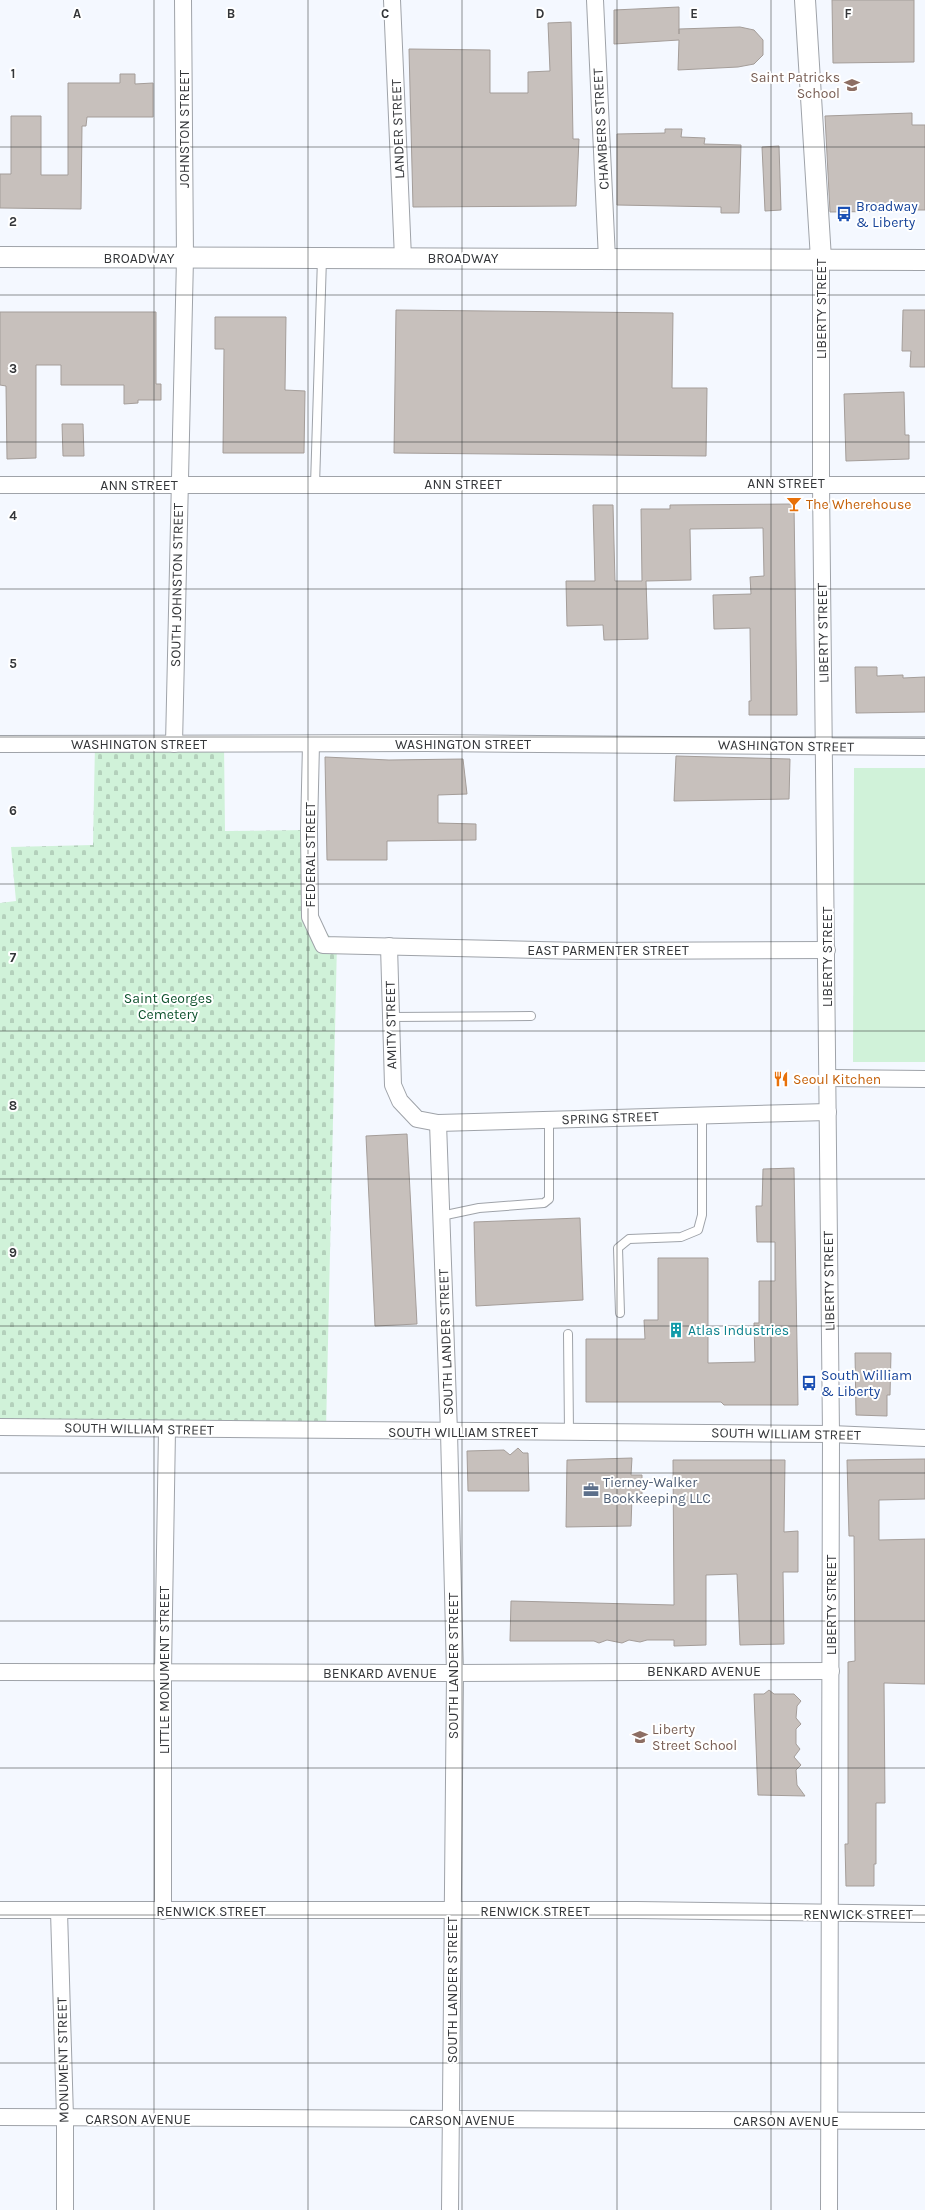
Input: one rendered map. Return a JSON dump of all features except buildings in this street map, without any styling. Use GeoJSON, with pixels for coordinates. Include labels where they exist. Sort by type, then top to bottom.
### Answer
{"type":"FeatureCollection","features":[{"type":"Feature","properties":{"kind":"street","name":"JOHNSTON STREET"},"geometry":{"type":"LineString","coordinates":[[183,0],[185,258]]}},
{"type":"Feature","properties":{"kind":"street","name":"LANDER STREET"},"geometry":{"type":"LineString","coordinates":[[392,0],[403,258]]}},
{"type":"Feature","properties":{"kind":"street","name":"CHAMBERS STREET"},"geometry":{"type":"LineString","coordinates":[[594,0],[607,259]]}},
{"type":"Feature","properties":{"kind":"street","name":"LIBERTY STREET"},"geometry":{"type":"LineString","coordinates":[[805,0],[821,259],[821,483],[825,746],[831,1434],[830,2210]]}},
{"type":"Feature","properties":{"kind":"street","name":"BROADWAY"},"geometry":{"type":"LineString","coordinates":[[0,258],[925,260]]}},
{"type":"Feature","properties":{"kind":"street","name":"SOUTH JOHNSTON STREET"},"geometry":{"type":"LineString","coordinates":[[174,744],[185,258]]}},
{"type":"Feature","properties":{"kind":"street","name":"ANN STREET"},"geometry":{"type":"LineString","coordinates":[[0,485],[179,486],[821,483],[925,485]]}},
{"type":"Feature","properties":{"kind":"street","name":"WASHINGTON STREET"},"geometry":{"type":"LineString","coordinates":[[0,744],[925,747]]}},
{"type":"Feature","properties":{"kind":"street","name":"FEDERAL STREET"},"geometry":{"type":"LineString","coordinates":[[311,744],[309,830],[310,917],[323,945],[389,946]]}},
{"type":"Feature","properties":{"kind":"street","name":"EAST PARMENTER STREET"},"geometry":{"type":"LineString","coordinates":[[389,946],[581,951],[827,950]]}},
{"type":"Feature","properties":{"kind":"street","name":"AMITY STREET"},"geometry":{"type":"LineString","coordinates":[[389,946],[393,1085],[400,1101]]}},
{"type":"Feature","properties":{"kind":"street"},"geometry":{"type":"LineString","coordinates":[[828,1078],[925,1079]]}},
{"type":"Feature","properties":{"kind":"street","name":"SPRING STREET"},"geometry":{"type":"LineString","coordinates":[[400,1101],[417,1119],[438,1123],[828,1112]]}},
{"type":"Feature","properties":{"kind":"street","name":"SOUTH LANDER STREET"},"geometry":{"type":"LineString","coordinates":[[438,1123],[449,1432],[454,1673],[450,2210]]}},
{"type":"Feature","properties":{"kind":"street","name":"SOUTH WILLIAM STREET"},"geometry":{"type":"LineString","coordinates":[[0,1427],[167,1430],[831,1434],[925,1438]]}},
{"type":"Feature","properties":{"kind":"street","name":"LITTLE MONUMENT STREET"},"geometry":{"type":"LineString","coordinates":[[163,1911],[163,1672],[167,1430]]}},
{"type":"Feature","properties":{"kind":"street","name":"BENKARD AVENUE"},"geometry":{"type":"LineString","coordinates":[[0,1672],[454,1673],[831,1671]]}},
{"type":"Feature","properties":{"kind":"street","name":"RENWICK STREET"},"geometry":{"type":"LineString","coordinates":[[0,1910],[453,1912],[637,1910],[830,1914],[925,1914]]}},
{"type":"Feature","properties":{"kind":"street","name":"MONUMENT STREET"},"geometry":{"type":"LineString","coordinates":[[59,1911],[65,2118],[65,2210]]}},
{"type":"Feature","properties":{"kind":"street","name":"CARSON AVENUE"},"geometry":{"type":"LineString","coordinates":[[0,2117],[451,2121],[925,2121]]}},
{"type":"Feature","properties":{"kind":"lane"},"geometry":{"type":"LineString","coordinates":[[315,485],[322,258]]}},
{"type":"Feature","properties":{"kind":"lane"},"geometry":{"type":"LineString","coordinates":[[391,1017],[531,1016]]}},
{"type":"Feature","properties":{"kind":"lane"},"geometry":{"type":"LineString","coordinates":[[620,1313],[618,1248],[630,1239],[681,1237],[698,1230],[702,1215],[702,1115]]}},
{"type":"Feature","properties":{"kind":"lane"},"geometry":{"type":"LineString","coordinates":[[442,1216],[479,1208],[544,1203],[549,1199],[549,1120]]}},
{"type":"Feature","properties":{"kind":"lane"},"geometry":{"type":"LineString","coordinates":[[568,1334],[569,1432]]}},
{"type":"Feature","properties":{"kind":"green space","name":"Saint Georges Cemetery"},"geometry":{"type":"Polygon","coordinates":[[[95,744],[224,744],[225,831],[309,830],[310,917],[337,943],[326,1431],[0,1429],[0,903],[16,901],[11,847],[93,845],[95,744]]]}},
{"type":"Feature","properties":{"kind":"green space"},"geometry":{"type":"Polygon","coordinates":[[[854,768],[925,768],[925,1062],[853,1062],[854,768]]]}},
{"type":"Feature","properties":{"kind":"place","name":"Saint Patricks School"},"geometry":{"type":"Point","coordinates":[852,85]}},
{"type":"Feature","properties":{"kind":"place","name":"Broadway & Liberty"},"geometry":{"type":"Point","coordinates":[844,214]}},
{"type":"Feature","properties":{"kind":"place","name":"The Wherehouse"},"geometry":{"type":"Point","coordinates":[794,504]}},
{"type":"Feature","properties":{"kind":"place","name":"Seoul Kitchen"},"geometry":{"type":"Point","coordinates":[781,1079]}},
{"type":"Feature","properties":{"kind":"place","name":"Atlas Industries"},"geometry":{"type":"Point","coordinates":[676,1330]}},
{"type":"Feature","properties":{"kind":"place","name":"South William & Liberty"},"geometry":{"type":"Point","coordinates":[809,1383]}},
{"type":"Feature","properties":{"kind":"place","name":"Tierney-Walker Bookkeeping LLC"},"geometry":{"type":"Point","coordinates":[591,1490]}},
{"type":"Feature","properties":{"kind":"place","name":"Liberty Street School"},"geometry":{"type":"Point","coordinates":[640,1737]}}]}
